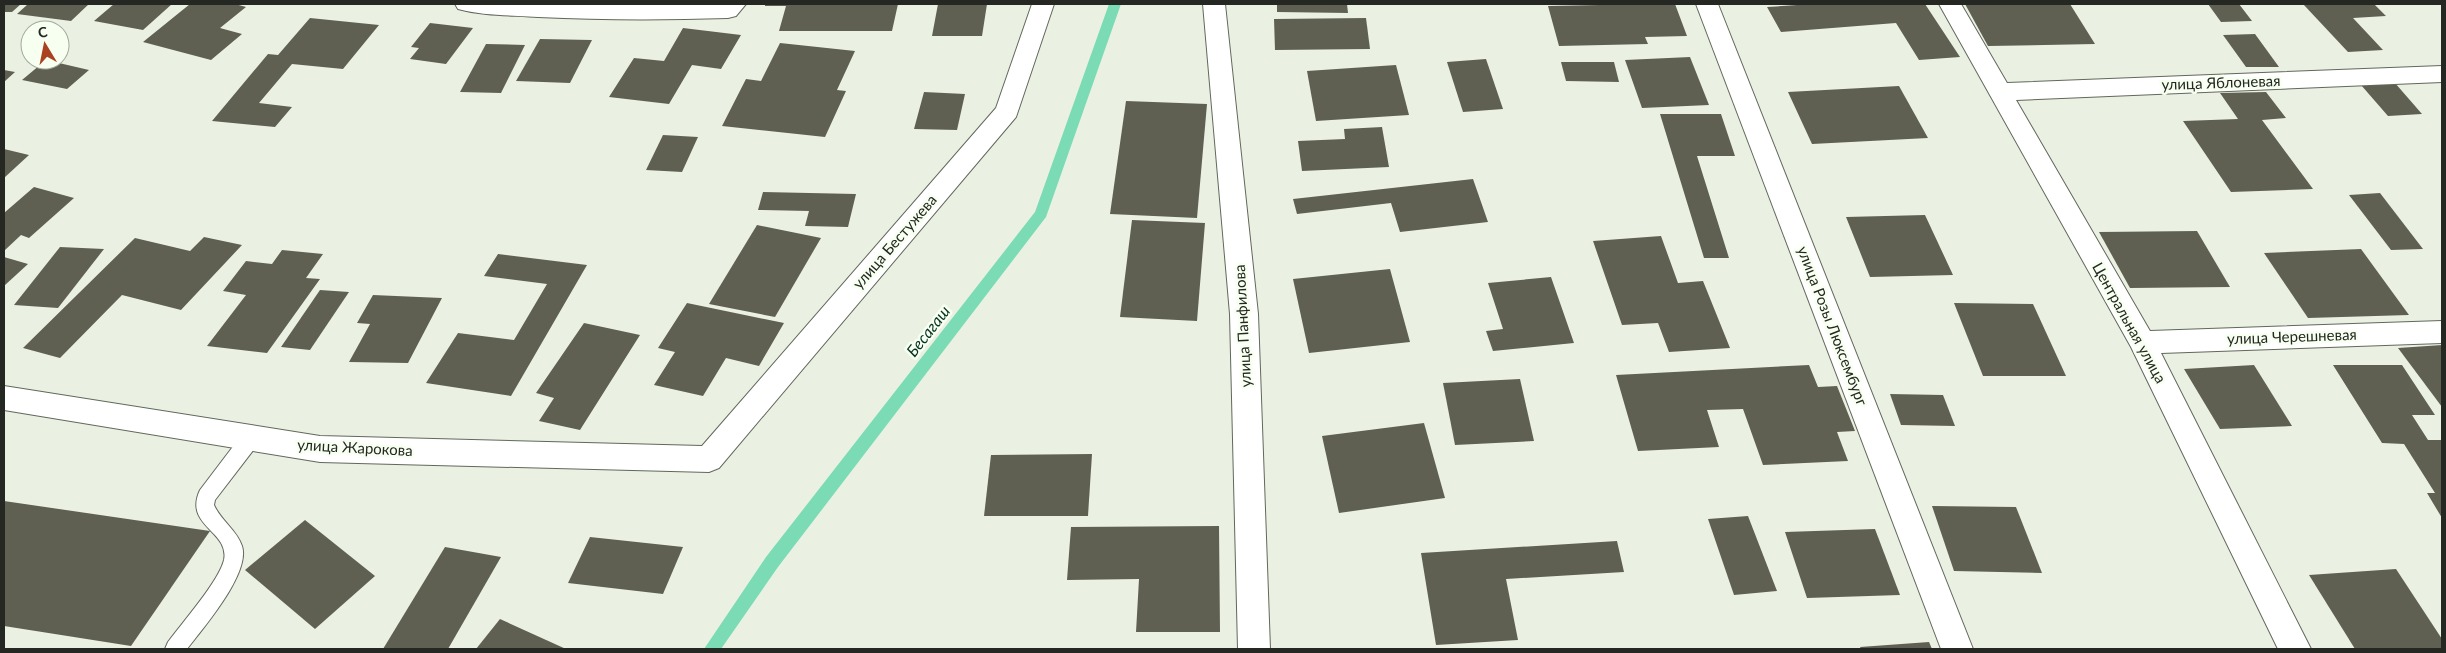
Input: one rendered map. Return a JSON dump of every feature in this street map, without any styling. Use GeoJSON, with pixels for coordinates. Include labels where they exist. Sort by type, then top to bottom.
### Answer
{"type":"FeatureCollection","features":[{"type":"Feature","properties":{"kind":"street"},"geometry":{"type":"LineString","coordinates":[[466,4],[550,12],[635,14],[728,12],[735,4]]}},
{"type":"Feature","properties":{"kind":"street","name":"улица Бестужева"},"geometry":{"type":"LineString","coordinates":[[709,459],[1007,111],[1042,4]]}},
{"type":"Feature","properties":{"kind":"street","name":"улица Панфилова"},"geometry":{"type":"LineString","coordinates":[[1214,4],[1244,314],[1254,649]]}},
{"type":"Feature","properties":{"kind":"street","name":"улица Розы Люксембург"},"geometry":{"type":"LineString","coordinates":[[1707,4],[1957,649]]}},
{"type":"Feature","properties":{"kind":"street","name":"Центральная улица"},"geometry":{"type":"LineString","coordinates":[[1950,4],[2142,342],[2295,649]]}},
{"type":"Feature","properties":{"kind":"street","name":"улица Яблоневая"},"geometry":{"type":"LineString","coordinates":[[1999,92],[2442,74]]}},
{"type":"Feature","properties":{"kind":"street","name":"улица Черешневая"},"geometry":{"type":"LineString","coordinates":[[2142,342],[2442,332]]}},
{"type":"Feature","properties":{"kind":"street","name":"улица Жарокова"},"geometry":{"type":"LineString","coordinates":[[4,398],[320,449],[709,459]]}},
{"type":"Feature","properties":{"kind":"lane"},"geometry":{"type":"LineString","coordinates":[[176,649],[231,569],[234,551],[224,531],[205,511],[204,504],[207,496],[252,438]]}},
{"type":"Feature","properties":{"kind":"building"},"geometry":{"type":"Polygon","coordinates":[[[4,4],[21,4],[12,12],[4,12],[4,4]]]}},
{"type":"Feature","properties":{"kind":"building"},"geometry":{"type":"Polygon","coordinates":[[[28,4],[89,4],[71,21],[17,14],[28,4]]]}},
{"type":"Feature","properties":{"kind":"building"},"geometry":{"type":"Polygon","coordinates":[[[114,4],[172,4],[143,30],[94,21],[114,4]]]}},
{"type":"Feature","properties":{"kind":"building"},"geometry":{"type":"Polygon","coordinates":[[[190,4],[235,4],[246,7],[220,28],[242,34],[211,60],[143,42],[190,4]]]}},
{"type":"Feature","properties":{"kind":"building"},"geometry":{"type":"Polygon","coordinates":[[[765,4],[898,4],[892,31],[779,31],[786,6],[765,6],[765,4]]]}},
{"type":"Feature","properties":{"kind":"building"},"geometry":{"type":"Polygon","coordinates":[[[938,4],[987,4],[982,36],[932,36],[938,4]]]}},
{"type":"Feature","properties":{"kind":"building"},"geometry":{"type":"Polygon","coordinates":[[[1277,4],[1347,4],[1348,13],[1277,12],[1277,4]]]}},
{"type":"Feature","properties":{"kind":"building"},"geometry":{"type":"Polygon","coordinates":[[[1675,4],[1687,36],[1645,37],[1648,44],[1559,46],[1548,6],[1675,4]]]}},
{"type":"Feature","properties":{"kind":"building"},"geometry":{"type":"Polygon","coordinates":[[[1812,4],[1925,4],[1960,57],[1919,60],[1896,23],[1781,32],[1767,7],[1812,4]]]}},
{"type":"Feature","properties":{"kind":"building"},"geometry":{"type":"Polygon","coordinates":[[[1965,4],[2070,4],[2095,44],[1988,46],[1965,4]]]}},
{"type":"Feature","properties":{"kind":"building"},"geometry":{"type":"Polygon","coordinates":[[[2208,4],[2239,4],[2252,21],[2221,22],[2208,4]]]}},
{"type":"Feature","properties":{"kind":"building"},"geometry":{"type":"Polygon","coordinates":[[[2303,4],[2374,4],[2386,16],[2353,18],[2383,50],[2348,52],[2303,4]]]}},
{"type":"Feature","properties":{"kind":"building"},"geometry":{"type":"Polygon","coordinates":[[[310,18],[379,25],[343,69],[292,64],[259,103],[292,107],[275,127],[212,121],[268,54],[278,55],[310,18]]]}},
{"type":"Feature","properties":{"kind":"building"},"geometry":{"type":"Polygon","coordinates":[[[1366,18],[1370,49],[1275,50],[1274,19],[1366,18]]]}},
{"type":"Feature","properties":{"kind":"building"},"geometry":{"type":"Polygon","coordinates":[[[430,23],[473,28],[446,64],[410,59],[419,48],[411,47],[430,23]]]}},
{"type":"Feature","properties":{"kind":"building"},"geometry":{"type":"Polygon","coordinates":[[[683,28],[741,35],[721,69],[692,65],[669,104],[609,97],[634,58],[664,61],[683,28]]]}},
{"type":"Feature","properties":{"kind":"building"},"geometry":{"type":"Polygon","coordinates":[[[2255,34],[2279,67],[2246,67],[2223,35],[2255,34]]]}},
{"type":"Feature","properties":{"kind":"building"},"geometry":{"type":"Polygon","coordinates":[[[540,39],[592,40],[570,83],[516,81],[540,39]]]}},
{"type":"Feature","properties":{"kind":"building"},"geometry":{"type":"Polygon","coordinates":[[[780,43],[855,51],[837,90],[846,91],[825,137],[722,126],[746,79],[761,81],[780,43]]]}},
{"type":"Feature","properties":{"kind":"building"},"geometry":{"type":"Polygon","coordinates":[[[486,44],[525,45],[501,93],[460,92],[486,44]]]}},
{"type":"Feature","properties":{"kind":"building"},"geometry":{"type":"Polygon","coordinates":[[[1690,57],[1709,105],[1642,108],[1625,60],[1690,57]]]}},
{"type":"Feature","properties":{"kind":"building"},"geometry":{"type":"Polygon","coordinates":[[[1486,59],[1503,109],[1463,112],[1447,62],[1486,59]]]}},
{"type":"Feature","properties":{"kind":"building"},"geometry":{"type":"Polygon","coordinates":[[[1561,62],[1614,62],[1619,82],[1566,81],[1561,62]]]}},
{"type":"Feature","properties":{"kind":"building"},"geometry":{"type":"Polygon","coordinates":[[[1396,65],[1409,115],[1316,121],[1307,71],[1396,65]]]}},
{"type":"Feature","properties":{"kind":"building"},"geometry":{"type":"Polygon","coordinates":[[[70,66],[89,70],[67,89],[22,80],[34,70],[70,70],[70,66]]]}},
{"type":"Feature","properties":{"kind":"building"},"geometry":{"type":"Polygon","coordinates":[[[4,70],[15,72],[4,82],[4,70]]]}},
{"type":"Feature","properties":{"kind":"building"},"geometry":{"type":"Polygon","coordinates":[[[2395,83],[2422,114],[2388,116],[2361,85],[2395,83]]]}},
{"type":"Feature","properties":{"kind":"building"},"geometry":{"type":"Polygon","coordinates":[[[1899,86],[1928,138],[1812,144],[1788,92],[1899,86]]]}},
{"type":"Feature","properties":{"kind":"building"},"geometry":{"type":"Polygon","coordinates":[[[924,92],[965,94],[957,130],[914,129],[924,92]]]}},
{"type":"Feature","properties":{"kind":"building"},"geometry":{"type":"Polygon","coordinates":[[[2266,92],[2286,118],[2262,120],[2313,189],[2231,192],[2183,121],[2238,119],[2220,93],[2266,92]]]}},
{"type":"Feature","properties":{"kind":"building"},"geometry":{"type":"Polygon","coordinates":[[[1126,101],[1207,104],[1197,218],[1110,214],[1126,101]]]}},
{"type":"Feature","properties":{"kind":"building"},"geometry":{"type":"Polygon","coordinates":[[[1660,114],[1721,114],[1735,156],[1697,156],[1729,258],[1704,258],[1660,114]]]}},
{"type":"Feature","properties":{"kind":"building"},"geometry":{"type":"Polygon","coordinates":[[[1382,127],[1389,167],[1302,171],[1298,141],[1345,139],[1344,129],[1382,127]]]}},
{"type":"Feature","properties":{"kind":"building"},"geometry":{"type":"Polygon","coordinates":[[[663,135],[698,137],[682,172],[646,170],[663,135]]]}},
{"type":"Feature","properties":{"kind":"building"},"geometry":{"type":"Polygon","coordinates":[[[4,149],[29,155],[4,178],[4,149]]]}},
{"type":"Feature","properties":{"kind":"building"},"geometry":{"type":"Polygon","coordinates":[[[1473,179],[1488,222],[1400,232],[1391,203],[1297,214],[1293,199],[1473,179]]]}},
{"type":"Feature","properties":{"kind":"building"},"geometry":{"type":"Polygon","coordinates":[[[34,187],[74,198],[29,238],[21,235],[4,251],[4,213],[34,187]]]}},
{"type":"Feature","properties":{"kind":"building"},"geometry":{"type":"Polygon","coordinates":[[[763,192],[856,194],[848,227],[805,226],[809,211],[758,210],[763,192]]]}},
{"type":"Feature","properties":{"kind":"building"},"geometry":{"type":"Polygon","coordinates":[[[2380,193],[2423,249],[2391,250],[2349,195],[2380,193]]]}},
{"type":"Feature","properties":{"kind":"building"},"geometry":{"type":"Polygon","coordinates":[[[1925,215],[1953,275],[1870,277],[1846,217],[1925,215]]]}},
{"type":"Feature","properties":{"kind":"building"},"geometry":{"type":"Polygon","coordinates":[[[1132,220],[1205,223],[1197,321],[1120,317],[1132,220]]]}},
{"type":"Feature","properties":{"kind":"building"},"geometry":{"type":"Polygon","coordinates":[[[757,225],[821,238],[775,317],[709,304],[757,225]]]}},
{"type":"Feature","properties":{"kind":"building"},"geometry":{"type":"Polygon","coordinates":[[[2197,231],[2230,287],[2130,288],[2099,232],[2197,231]]]}},
{"type":"Feature","properties":{"kind":"building"},"geometry":{"type":"Polygon","coordinates":[[[1661,236],[1678,283],[1703,281],[1730,348],[1669,352],[1658,323],[1622,325],[1593,241],[1661,236]]]}},
{"type":"Feature","properties":{"kind":"building"},"geometry":{"type":"Polygon","coordinates":[[[204,237],[242,245],[181,310],[122,295],[60,358],[23,348],[135,238],[190,251],[204,237]]]}},
{"type":"Feature","properties":{"kind":"building"},"geometry":{"type":"Polygon","coordinates":[[[60,247],[104,249],[58,308],[14,305],[60,247]]]}},
{"type":"Feature","properties":{"kind":"building"},"geometry":{"type":"Polygon","coordinates":[[[2361,249],[2409,315],[2308,318],[2264,253],[2361,249]]]}},
{"type":"Feature","properties":{"kind":"building"},"geometry":{"type":"Polygon","coordinates":[[[282,250],[323,254],[306,278],[320,279],[267,353],[207,346],[246,295],[223,291],[246,261],[272,264],[282,250]]]}},
{"type":"Feature","properties":{"kind":"building"},"geometry":{"type":"Polygon","coordinates":[[[498,254],[587,265],[511,396],[426,383],[458,333],[514,340],[547,284],[484,276],[498,254]]]}},
{"type":"Feature","properties":{"kind":"building"},"geometry":{"type":"Polygon","coordinates":[[[4,257],[28,264],[4,286],[4,257]]]}},
{"type":"Feature","properties":{"kind":"building"},"geometry":{"type":"Polygon","coordinates":[[[1390,269],[1410,342],[1309,353],[1293,279],[1390,269]]]}},
{"type":"Feature","properties":{"kind":"building"},"geometry":{"type":"Polygon","coordinates":[[[1551,277],[1574,343],[1493,351],[1486,331],[1503,329],[1488,283],[1551,277]]]}},
{"type":"Feature","properties":{"kind":"building"},"geometry":{"type":"Polygon","coordinates":[[[320,290],[349,292],[310,350],[281,347],[320,290]]]}},
{"type":"Feature","properties":{"kind":"building"},"geometry":{"type":"Polygon","coordinates":[[[373,295],[442,298],[408,363],[349,362],[370,324],[357,323],[373,295]]]}},
{"type":"Feature","properties":{"kind":"building"},"geometry":{"type":"Polygon","coordinates":[[[687,303],[784,323],[759,366],[726,358],[703,396],[654,385],[675,352],[658,348],[687,303]]]}},
{"type":"Feature","properties":{"kind":"building"},"geometry":{"type":"Polygon","coordinates":[[[1954,303],[2033,304],[2066,376],[1983,376],[1954,303]]]}},
{"type":"Feature","properties":{"kind":"building"},"geometry":{"type":"Polygon","coordinates":[[[584,323],[640,335],[580,430],[539,421],[554,398],[536,393],[584,323]]]}},
{"type":"Feature","properties":{"kind":"building"},"geometry":{"type":"Polygon","coordinates":[[[2442,345],[2442,407],[2398,348],[2442,345]]]}},
{"type":"Feature","properties":{"kind":"building"},"geometry":{"type":"Polygon","coordinates":[[[1809,365],[1818,387],[1837,386],[1855,431],[1837,432],[1848,461],[1763,465],[1743,409],[1707,410],[1719,447],[1638,451],[1616,375],[1809,365]]]}},
{"type":"Feature","properties":{"kind":"building"},"geometry":{"type":"Polygon","coordinates":[[[2254,365],[2292,426],[2220,429],[2184,369],[2254,365]]]}},
{"type":"Feature","properties":{"kind":"building"},"geometry":{"type":"Polygon","coordinates":[[[2333,365],[2402,365],[2435,415],[2412,415],[2428,440],[2442,440],[2442,518],[2427,493],[2435,493],[2404,444],[2382,443],[2333,365]]]}},
{"type":"Feature","properties":{"kind":"building"},"geometry":{"type":"Polygon","coordinates":[[[1520,379],[1534,441],[1455,445],[1443,383],[1520,379]]]}},
{"type":"Feature","properties":{"kind":"building"},"geometry":{"type":"Polygon","coordinates":[[[1890,394],[1943,395],[1955,426],[1901,425],[1890,394]]]}},
{"type":"Feature","properties":{"kind":"building"},"geometry":{"type":"Polygon","coordinates":[[[1424,423],[1445,498],[1339,513],[1322,436],[1424,423]]]}},
{"type":"Feature","properties":{"kind":"building"},"geometry":{"type":"Polygon","coordinates":[[[1092,454],[1088,516],[984,516],[991,455],[1092,454]]]}},
{"type":"Feature","properties":{"kind":"building"},"geometry":{"type":"Polygon","coordinates":[[[4,501],[210,531],[131,646],[4,626],[4,501]]]}},
{"type":"Feature","properties":{"kind":"building"},"geometry":{"type":"Polygon","coordinates":[[[1932,506],[2016,507],[2042,573],[1954,571],[1932,506]]]}},
{"type":"Feature","properties":{"kind":"building"},"geometry":{"type":"Polygon","coordinates":[[[1748,516],[1777,591],[1734,595],[1708,519],[1748,516]]]}},
{"type":"Feature","properties":{"kind":"building"},"geometry":{"type":"Polygon","coordinates":[[[305,520],[375,576],[315,629],[245,570],[305,520]]]}},
{"type":"Feature","properties":{"kind":"building"},"geometry":{"type":"Polygon","coordinates":[[[1219,526],[1220,632],[1136,632],[1139,579],[1067,580],[1071,527],[1219,526]]]}},
{"type":"Feature","properties":{"kind":"building"},"geometry":{"type":"Polygon","coordinates":[[[1875,529],[1900,595],[1807,598],[1785,532],[1875,529]]]}},
{"type":"Feature","properties":{"kind":"building"},"geometry":{"type":"Polygon","coordinates":[[[590,537],[683,547],[663,594],[568,583],[590,537]]]}},
{"type":"Feature","properties":{"kind":"building"},"geometry":{"type":"Polygon","coordinates":[[[1617,541],[1624,572],[1506,579],[1518,640],[1436,645],[1421,553],[1617,541]]]}},
{"type":"Feature","properties":{"kind":"building"},"geometry":{"type":"Polygon","coordinates":[[[445,547],[501,557],[448,649],[383,649],[445,547]]]}},
{"type":"Feature","properties":{"kind":"building"},"geometry":{"type":"Polygon","coordinates":[[[2396,569],[2442,639],[2442,649],[2355,649],[2309,575],[2396,569]]]}},
{"type":"Feature","properties":{"kind":"building"},"geometry":{"type":"Polygon","coordinates":[[[500,619],[566,649],[476,649],[500,619]]]}},
{"type":"Feature","properties":{"kind":"building"},"geometry":{"type":"Polygon","coordinates":[[[1929,642],[1932,649],[1861,649],[1860,647],[1929,642]]]}},
{"type":"Feature","properties":{"kind":"waterway","name":"Бесагаш"},"geometry":{"type":"LineString","coordinates":[[712,649],[772,562],[1041,214],[1115,4]]}}]}
